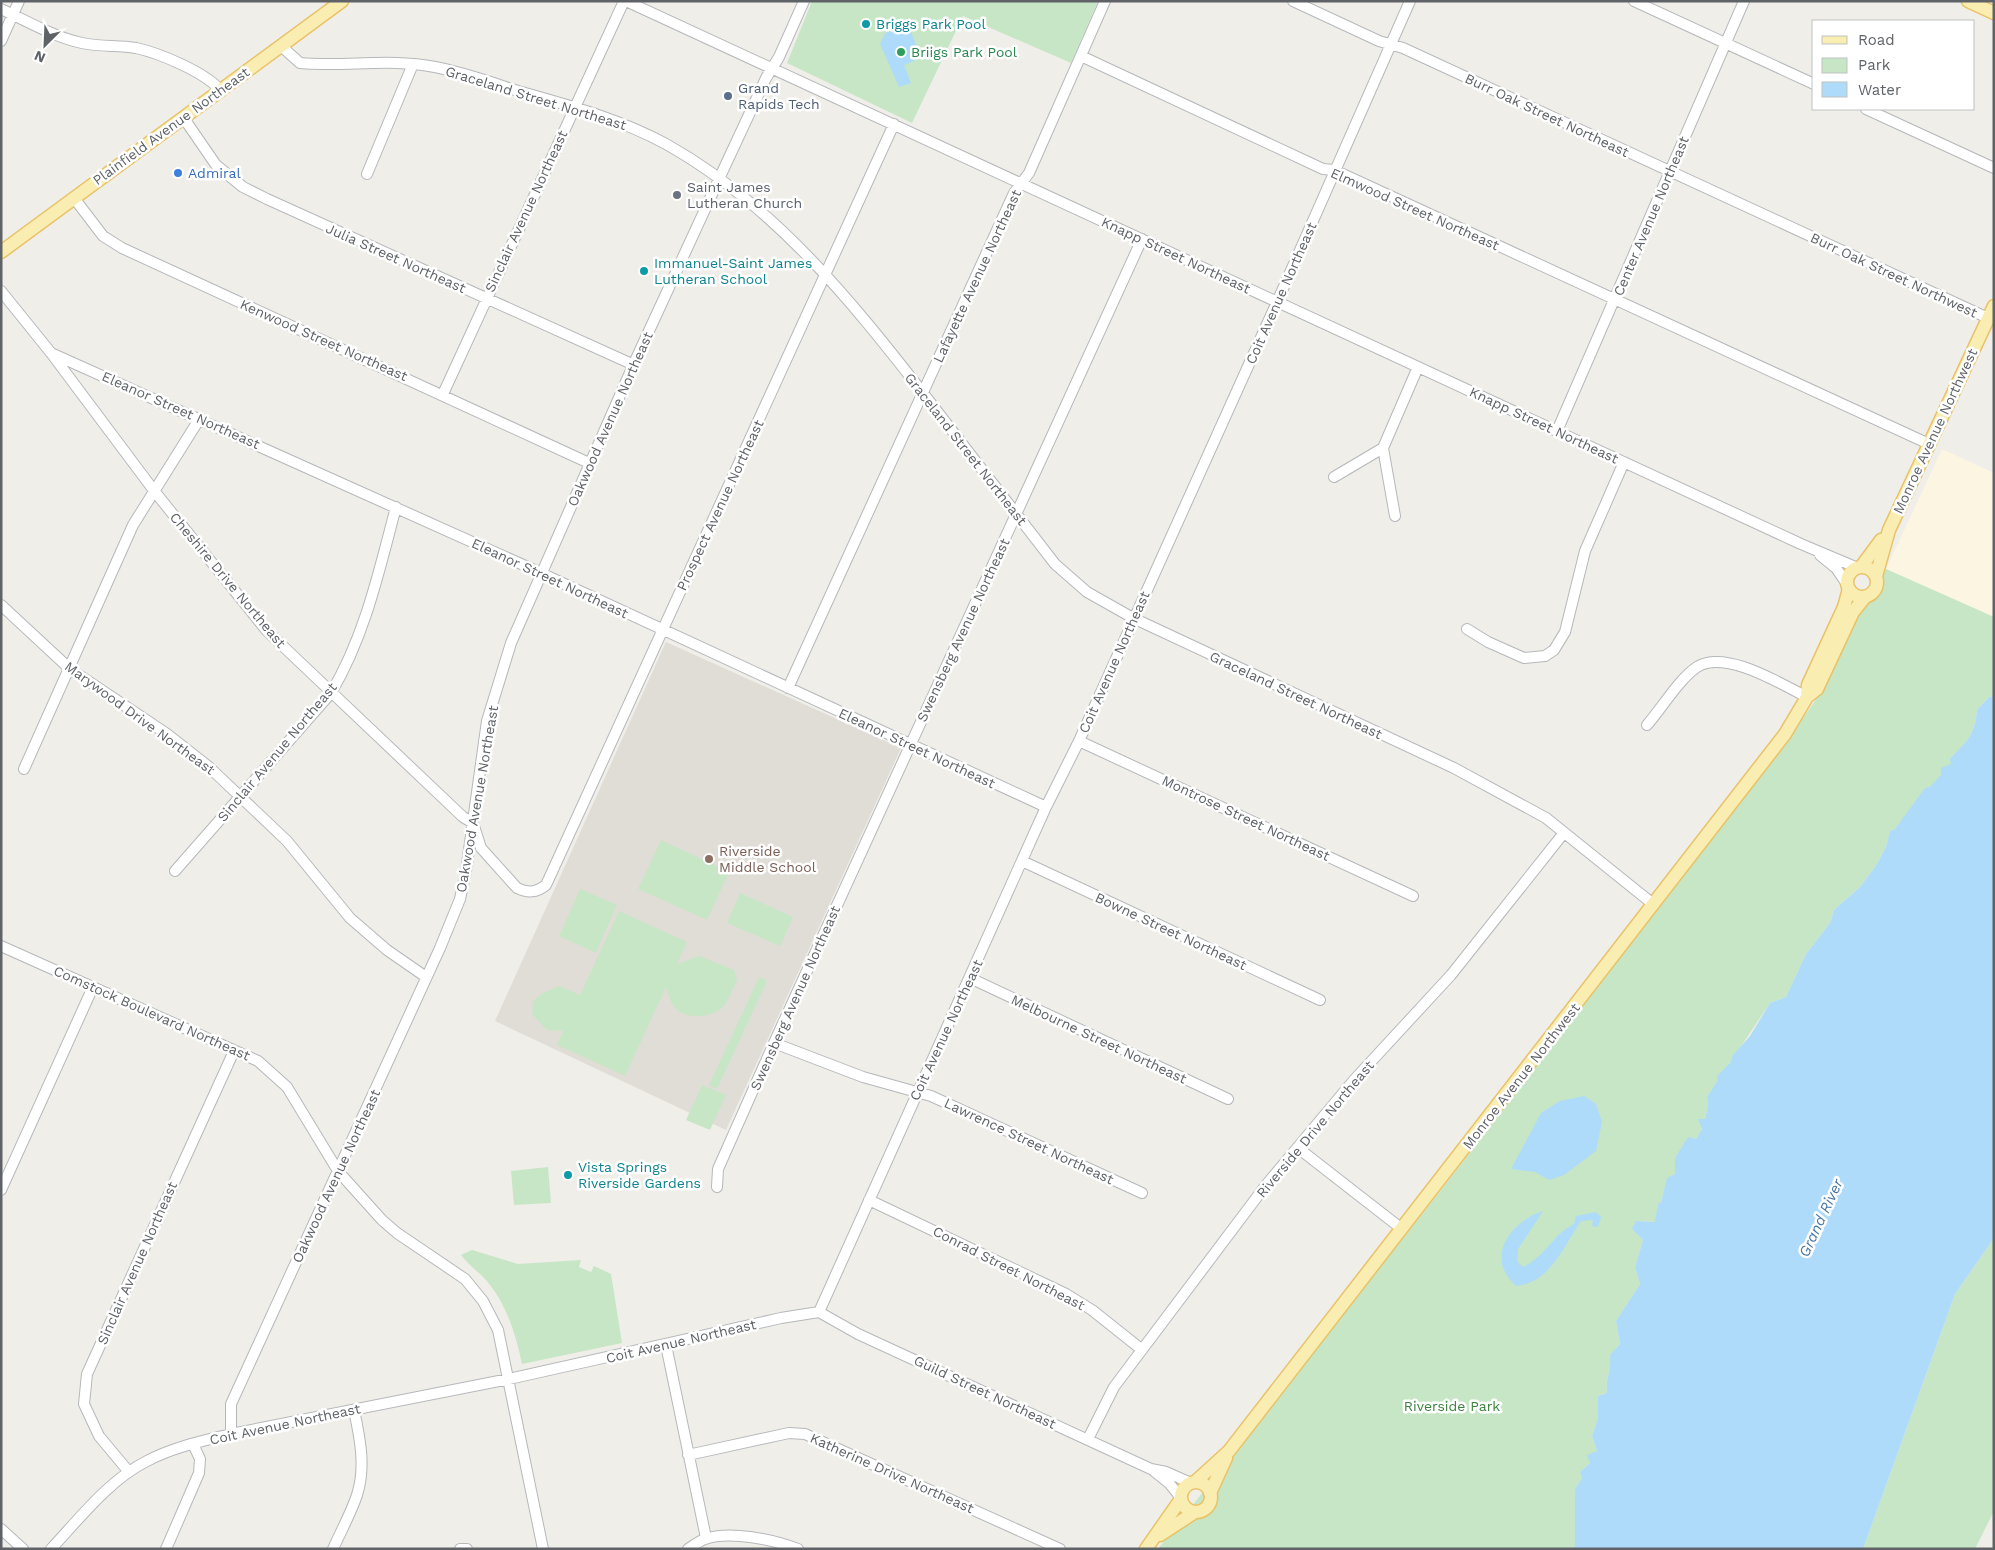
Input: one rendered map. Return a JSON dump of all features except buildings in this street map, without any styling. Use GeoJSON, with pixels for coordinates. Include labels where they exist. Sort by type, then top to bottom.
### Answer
{"type":"FeatureCollection","features":[{"type":"Feature","properties":{"kind":"main road"},"geometry":{"type":"LineString","coordinates":[[1968,1],[1994,13]]}},
{"type":"Feature","properties":{"kind":"main road","name":"Plainfield Avenue Northeast"},"geometry":{"type":"LineString","coordinates":[[1,252],[281,46],[334,3]]}},
{"type":"Feature","properties":{"kind":"main road","name":"Monroe Avenue Northwest"},"geometry":{"type":"LineString","coordinates":[[1876,576],[1889,530],[1994,306]]}},
{"type":"Feature","properties":{"kind":"main road","name":"Monroe Avenue Northwest"},"geometry":{"type":"LineString","coordinates":[[1860,568],[1889,530]]}},
{"type":"Feature","properties":{"kind":"main road"},"geometry":{"type":"LineString","coordinates":[[1860,568],[1870,570],[1876,576],[1876,589],[1865,597],[1858,596],[1848,586],[1849,576],[1860,568]]}},
{"type":"Feature","properties":{"kind":"main road","name":"Monroe Avenue Northwest"},"geometry":{"type":"LineString","coordinates":[[1193,1482],[1229,1451],[1785,734],[1807,697],[1817,689],[1842,623],[1848,586]]}},
{"type":"Feature","properties":{"kind":"main road","name":"Monroe Avenue Northwest"},"geometry":{"type":"LineString","coordinates":[[1842,623],[1865,597]]}},
{"type":"Feature","properties":{"kind":"main road","name":"Monroe Avenue Northwest"},"geometry":{"type":"LineString","coordinates":[[1210,1493],[1229,1451]]}},
{"type":"Feature","properties":{"kind":"main road"},"geometry":{"type":"LineString","coordinates":[[1193,1482],[1205,1485],[1210,1493],[1211,1500],[1207,1508],[1180,1520],[1149,1545],[1181,1499],[1183,1488],[1193,1482]]}},
{"type":"Feature","properties":{"kind":"main road"},"geometry":{"type":"LineString","coordinates":[[1181,1499],[1187,1509],[1195,1512]]}},
{"type":"Feature","properties":{"kind":"street"},"geometry":{"type":"LineString","coordinates":[[1,41],[19,1]]}},
{"type":"Feature","properties":{"kind":"street","name":"Knapp Street Northeast"},"geometry":{"type":"LineString","coordinates":[[625,1],[1813,550]]}},
{"type":"Feature","properties":{"kind":"street","name":"Sinclair Avenue Northeast"},"geometry":{"type":"LineString","coordinates":[[443,394],[485,299],[625,1]]}},
{"type":"Feature","properties":{"kind":"street","name":"Oakwood Avenue Northeast"},"geometry":{"type":"LineString","coordinates":[[231,1434],[231,1404],[460,899],[466,871],[488,721],[511,643],[589,463],[719,179],[804,1]]}},
{"type":"Feature","properties":{"kind":"street","name":"Lafayette Avenue Northeast"},"geometry":{"type":"LineString","coordinates":[[788,688],[1014,193],[1029,173],[1105,1]]}},
{"type":"Feature","properties":{"kind":"street","name":"Burr Oak Street Northeast"},"geometry":{"type":"LineString","coordinates":[[1293,1],[1379,41],[1391,43],[1800,231]]}},
{"type":"Feature","properties":{"kind":"street","name":"Coit Avenue Northeast"},"geometry":{"type":"LineString","coordinates":[[52,1549],[100,1497],[129,1472],[147,1461],[193,1444],[231,1434],[509,1379],[781,1318],[819,1312],[1046,807],[1079,741],[1277,302],[1410,1]]}},
{"type":"Feature","properties":{"kind":"street"},"geometry":{"type":"LineString","coordinates":[[1634,1],[1812,83]]}},
{"type":"Feature","properties":{"kind":"street","name":"Center Avenue Northeast"},"geometry":{"type":"LineString","coordinates":[[1557,431],[1744,1]]}},
{"type":"Feature","properties":{"kind":"street"},"geometry":{"type":"LineString","coordinates":[[1,10],[58,35],[83,43],[136,48],[161,56],[212,81],[220,90]]}},
{"type":"Feature","properties":{"kind":"street","name":"Graceland Street Northeast"},"geometry":{"type":"LineString","coordinates":[[281,46],[300,63],[376,62],[435,67],[574,107],[632,127],[668,145],[719,179],[782,230],[826,275],[869,324],[1060,569],[1087,592],[1133,618],[1454,768],[1546,818],[1563,834],[1653,904]]}},
{"type":"Feature","properties":{"kind":"street","name":"Elmwood Street Northeast"},"geometry":{"type":"LineString","coordinates":[[1081,56],[1323,169],[1334,170],[1929,444]]}},
{"type":"Feature","properties":{"kind":"street"},"geometry":{"type":"LineString","coordinates":[[367,174],[412,64]]}},
{"type":"Feature","properties":{"kind":"street"},"geometry":{"type":"LineString","coordinates":[[1868,110],[1994,168]]}},
{"type":"Feature","properties":{"kind":"street","name":"Julia Street Northeast"},"geometry":{"type":"LineString","coordinates":[[183,117],[216,164],[243,187],[485,299],[634,365]]}},
{"type":"Feature","properties":{"kind":"street","name":"Prospect Avenue Northeast"},"geometry":{"type":"LineString","coordinates":[[473,823],[481,848],[517,888],[525,891],[538,891],[546,885],[894,124]]}},
{"type":"Feature","properties":{"kind":"street","name":"Kenwood Street Northeast"},"geometry":{"type":"LineString","coordinates":[[74,198],[103,236],[122,248],[443,394],[589,463]]}},
{"type":"Feature","properties":{"kind":"street","name":"Burr Oak Street Northwest"},"geometry":{"type":"LineString","coordinates":[[1800,231],[1988,318]]}},
{"type":"Feature","properties":{"kind":"street","name":"Swensberg Avenue Northeast"},"geometry":{"type":"LineString","coordinates":[[717,1187],[718,1169],[774,1043],[1142,239]]}},
{"type":"Feature","properties":{"kind":"street","name":"Cheshire Drive Northeast"},"geometry":{"type":"LineString","coordinates":[[1,291],[51,352],[154,492],[268,631],[463,817],[473,823]]}},
{"type":"Feature","properties":{"kind":"street","name":"Eleanor Street Northeast"},"geometry":{"type":"LineString","coordinates":[[51,352],[542,573],[1046,807]]}},
{"type":"Feature","properties":{"kind":"street"},"geometry":{"type":"LineString","coordinates":[[1395,516],[1383,448],[1418,367]]}},
{"type":"Feature","properties":{"kind":"street"},"geometry":{"type":"LineString","coordinates":[[24,769],[133,526],[200,418]]}},
{"type":"Feature","properties":{"kind":"street"},"geometry":{"type":"LineString","coordinates":[[1334,477],[1383,448]]}},
{"type":"Feature","properties":{"kind":"street"},"geometry":{"type":"LineString","coordinates":[[1467,628],[1488,642],[1524,658],[1545,656],[1554,650],[1565,632],[1585,551],[1624,462]]}},
{"type":"Feature","properties":{"kind":"street","name":"Sinclair Avenue Northeast"},"geometry":{"type":"LineString","coordinates":[[175,871],[331,693],[348,664],[367,612],[396,507]]}},
{"type":"Feature","properties":{"kind":"street"},"geometry":{"type":"LineString","coordinates":[[1813,550],[1860,568]]}},
{"type":"Feature","properties":{"kind":"street"},"geometry":{"type":"LineString","coordinates":[[1813,550],[1836,568],[1848,586]]}},
{"type":"Feature","properties":{"kind":"street","name":"Marywood Drive Northeast"},"geometry":{"type":"LineString","coordinates":[[1,605],[70,669],[167,734],[241,795],[287,841],[350,918],[387,950],[426,977]]}},
{"type":"Feature","properties":{"kind":"street"},"geometry":{"type":"LineString","coordinates":[[1648,725],[1690,673],[1706,662],[1717,661],[1742,666],[1807,697]]}},
{"type":"Feature","properties":{"kind":"street","name":"Montrose Street Northeast"},"geometry":{"type":"LineString","coordinates":[[1079,741],[1414,896]]}},
{"type":"Feature","properties":{"kind":"street","name":"Riverside Drive Northeast"},"geometry":{"type":"LineString","coordinates":[[1088,1439],[1114,1387],[1141,1349],[1298,1148],[1354,1080],[1451,975],[1563,834]]}},
{"type":"Feature","properties":{"kind":"street","name":"Bowne Street Northeast"},"geometry":{"type":"LineString","coordinates":[[1022,861],[1320,1000]]}},
{"type":"Feature","properties":{"kind":"street","name":"Comstock Boulevard Northeast"},"geometry":{"type":"LineString","coordinates":[[1,946],[258,1060],[287,1087],[338,1171],[382,1220],[397,1233],[465,1279],[483,1301],[498,1330],[543,1549]]}},
{"type":"Feature","properties":{"kind":"street","name":"Melbourne Street Northeast"},"geometry":{"type":"LineString","coordinates":[[970,978],[1228,1099]]}},
{"type":"Feature","properties":{"kind":"street"},"geometry":{"type":"LineString","coordinates":[[1,1190],[94,987]]}},
{"type":"Feature","properties":{"kind":"street","name":"Lawrence Street Northeast"},"geometry":{"type":"LineString","coordinates":[[774,1043],[863,1077],[918,1091],[1142,1193]]}},
{"type":"Feature","properties":{"kind":"street","name":"Sinclair Avenue Northeast"},"geometry":{"type":"LineString","coordinates":[[129,1472],[99,1436],[84,1404],[87,1374],[234,1050]]}},
{"type":"Feature","properties":{"kind":"street"},"geometry":{"type":"LineString","coordinates":[[1298,1148],[1402,1229]]}},
{"type":"Feature","properties":{"kind":"street","name":"Conrad Street Northeast"},"geometry":{"type":"LineString","coordinates":[[868,1200],[1066,1294],[1092,1310],[1141,1349]]}},
{"type":"Feature","properties":{"kind":"street","name":"Guild Street Northeast"},"geometry":{"type":"LineString","coordinates":[[819,1312],[858,1334],[1152,1469],[1193,1482]]}},
{"type":"Feature","properties":{"kind":"street"},"geometry":{"type":"LineString","coordinates":[[666,1344],[706,1538]]}},
{"type":"Feature","properties":{"kind":"street"},"geometry":{"type":"LineString","coordinates":[[333,1549],[358,1494],[362,1465],[361,1442],[354,1410]]}},
{"type":"Feature","properties":{"kind":"street","name":"Katherine Drive Northeast"},"geometry":{"type":"LineString","coordinates":[[688,1455],[790,1434],[805,1434],[1060,1549]]}},
{"type":"Feature","properties":{"kind":"street"},"geometry":{"type":"LineString","coordinates":[[166,1549],[199,1473],[200,1459],[193,1444]]}},
{"type":"Feature","properties":{"kind":"street","name":"Guild Street Northeast"},"geometry":{"type":"LineString","coordinates":[[1152,1469],[1169,1483],[1181,1499]]}},
{"type":"Feature","properties":{"kind":"street"},"geometry":{"type":"LineString","coordinates":[[1,1529],[23,1549]]}},
{"type":"Feature","properties":{"kind":"street"},"geometry":{"type":"LineString","coordinates":[[688,1549],[706,1538],[733,1536],[770,1539],[798,1549]]}},
{"type":"Feature","properties":{"kind":"street"},"geometry":{"type":"LineString","coordinates":[[460,1549],[467,1549]]}},
{"type":"Feature","properties":{"kind":"shaded area"},"geometry":{"type":"Polygon","coordinates":[[[1942,449],[1994,473],[1994,617],[1886,569],[1942,449]]]}},
{"type":"Feature","properties":{"kind":"shaded area","name":"Riverside Middle School"},"geometry":{"type":"Polygon","coordinates":[[[666,642],[901,748],[726,1130],[495,1021],[666,642]]]}},
{"type":"Feature","properties":{"kind":"green space"},"geometry":{"type":"Polygon","coordinates":[[[812,1],[1098,1],[1071,63],[963,16],[912,123],[787,63],[812,1]]]}},
{"type":"Feature","properties":{"kind":"green space","name":"Riverside Park"},"geometry":{"type":"Polygon","coordinates":[[[1886,569],[1994,617],[1994,696],[1989,697],[1977,710],[1972,732],[1951,759],[1951,765],[1895,829],[1890,831],[1886,847],[1875,867],[1860,887],[1834,910],[1830,923],[1806,954],[1786,997],[1770,1003],[1707,1097],[1708,1106],[1705,1119],[1699,1119],[1702,1129],[1675,1174],[1667,1179],[1661,1202],[1658,1204],[1656,1222],[1637,1221],[1633,1229],[1643,1240],[1635,1267],[1640,1284],[1616,1321],[1620,1344],[1611,1355],[1607,1393],[1598,1396],[1598,1418],[1592,1436],[1597,1451],[1590,1463],[1580,1472],[1582,1478],[1575,1489],[1575,1546],[1571,1549],[1158,1549],[1442,1189],[1791,735],[1815,701],[1855,616],[1878,593],[1883,572],[1886,569]]]}},
{"type":"Feature","properties":{"kind":"green space"},"geometry":{"type":"Polygon","coordinates":[[[661,840],[729,872],[707,920],[638,889],[661,840]]]}},
{"type":"Feature","properties":{"kind":"green space"},"geometry":{"type":"Polygon","coordinates":[[[580,889],[617,905],[596,953],[559,936],[580,889]]]}},
{"type":"Feature","properties":{"kind":"green space"},"geometry":{"type":"Polygon","coordinates":[[[740,893],[793,917],[780,946],[727,923],[740,893]]]}},
{"type":"Feature","properties":{"kind":"green space"},"geometry":{"type":"Polygon","coordinates":[[[619,911],[687,942],[677,964],[699,956],[734,970],[737,981],[724,1006],[714,1013],[700,1016],[687,1015],[676,1009],[666,987],[625,1076],[557,1045],[563,1031],[547,1030],[532,1014],[533,1001],[541,994],[559,986],[580,995],[619,911]]]}},
{"type":"Feature","properties":{"kind":"green space"},"geometry":{"type":"Polygon","coordinates":[[[759,977],[767,981],[717,1089],[709,1085],[759,977]]]}},
{"type":"Feature","properties":{"kind":"green space"},"geometry":{"type":"Polygon","coordinates":[[[702,1085],[726,1095],[710,1130],[686,1120],[702,1085]]]}},
{"type":"Feature","properties":{"kind":"green space"},"geometry":{"type":"Polygon","coordinates":[[[548,1167],[551,1203],[514,1205],[511,1171],[548,1167]]]}},
{"type":"Feature","properties":{"kind":"green space"},"geometry":{"type":"Polygon","coordinates":[[[1994,1238],[1994,1511],[1975,1549],[1863,1549],[1955,1294],[1994,1238]]]}},
{"type":"Feature","properties":{"kind":"green space"},"geometry":{"type":"Polygon","coordinates":[[[472,1250],[518,1264],[581,1260],[579,1267],[591,1272],[594,1266],[611,1274],[622,1343],[522,1364],[514,1333],[502,1303],[487,1281],[461,1255],[472,1250]]]}},
{"type":"Feature","properties":{"kind":"water","name":"Briigs Park Pool"},"geometry":{"type":"Polygon","coordinates":[[[899,28],[911,32],[921,58],[904,65],[911,83],[899,87],[880,44],[885,33],[899,28]]]}},
{"type":"Feature","properties":{"kind":"water","name":"Grand River"},"geometry":{"type":"Polygon","coordinates":[[[1994,696],[1994,1238],[1955,1294],[1863,1549],[1571,1549],[1575,1546],[1575,1489],[1582,1478],[1580,1472],[1590,1463],[1587,1455],[1597,1451],[1592,1436],[1598,1418],[1598,1396],[1607,1393],[1610,1355],[1620,1344],[1616,1321],[1640,1284],[1635,1267],[1643,1240],[1632,1229],[1636,1221],[1655,1222],[1658,1204],[1661,1202],[1667,1178],[1675,1174],[1675,1158],[1688,1137],[1696,1139],[1702,1129],[1698,1119],[1705,1119],[1708,1106],[1707,1097],[1718,1080],[1717,1076],[1730,1063],[1733,1055],[1750,1036],[1770,1003],[1786,997],[1806,954],[1830,923],[1834,910],[1860,887],[1875,867],[1886,847],[1890,831],[1895,829],[1925,788],[1930,787],[1941,775],[1941,768],[1951,764],[1950,759],[1972,732],[1977,710],[1989,697],[1994,696]]]}},
{"type":"Feature","properties":{"kind":"water"},"geometry":{"type":"Polygon","coordinates":[[[1584,1096],[1596,1104],[1602,1122],[1596,1151],[1564,1175],[1549,1180],[1535,1172],[1511,1169],[1541,1113],[1560,1101],[1584,1096]]]}},
{"type":"Feature","properties":{"kind":"water"},"geometry":{"type":"Polygon","coordinates":[[[1543,1211],[1518,1249],[1517,1261],[1523,1267],[1538,1257],[1561,1233],[1574,1224],[1576,1216],[1596,1212],[1601,1217],[1598,1227],[1592,1226],[1593,1220],[1581,1221],[1562,1252],[1547,1271],[1528,1283],[1516,1286],[1507,1275],[1502,1264],[1502,1252],[1505,1242],[1520,1223],[1543,1211]]]}},
{"type":"Feature","properties":{"kind":"place","name":"Briggs Park Pool"},"geometry":{"type":"Point","coordinates":[866,24]}},
{"type":"Feature","properties":{"kind":"place","name":"Briigs Park Pool"},"geometry":{"type":"Point","coordinates":[901,52]}},
{"type":"Feature","properties":{"kind":"place","name":"Grand Rapids Tech"},"geometry":{"type":"Point","coordinates":[728,96]}},
{"type":"Feature","properties":{"kind":"place","name":"Admiral"},"geometry":{"type":"Point","coordinates":[178,173]}},
{"type":"Feature","properties":{"kind":"place","name":"Saint James Lutheran Church"},"geometry":{"type":"Point","coordinates":[677,195]}},
{"type":"Feature","properties":{"kind":"place","name":"Immanuel-Saint James Lutheran School"},"geometry":{"type":"Point","coordinates":[644,271]}},
{"type":"Feature","properties":{"kind":"place","name":"Riverside Middle School"},"geometry":{"type":"Point","coordinates":[709,859]}},
{"type":"Feature","properties":{"kind":"place","name":"Vista Springs Riverside Gardens"},"geometry":{"type":"Point","coordinates":[568,1175]}}]}
